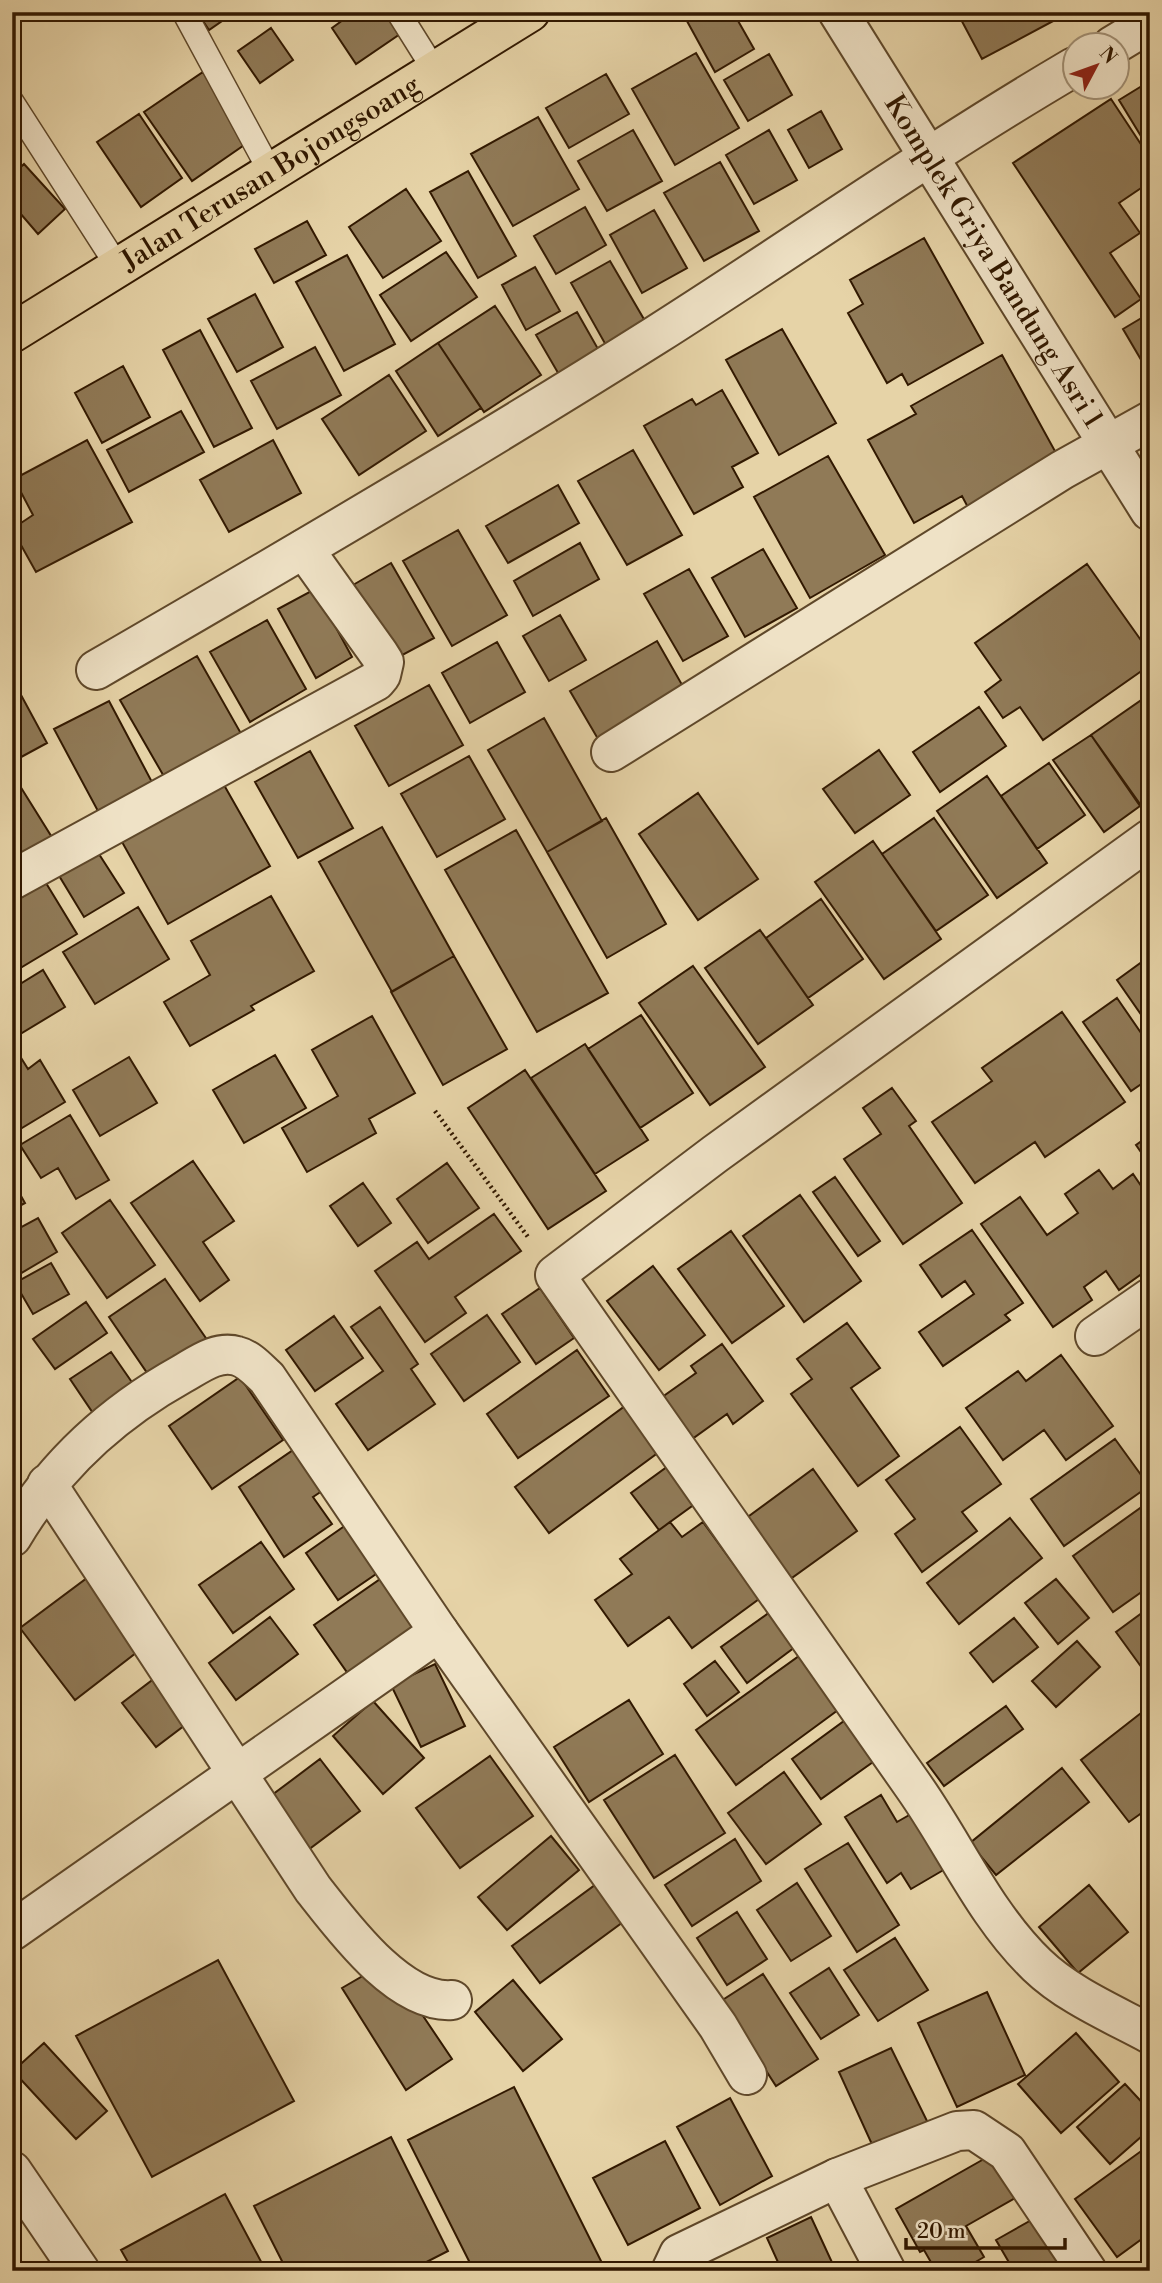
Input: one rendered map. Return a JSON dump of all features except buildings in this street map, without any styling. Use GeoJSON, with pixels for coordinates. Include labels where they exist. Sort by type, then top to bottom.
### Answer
{"type":"FeatureCollection","features":[{"type":"Feature","properties":{"kind":"main road","name":"Jalan Terusan Bojongsoang"},"geometry":{"type":"LineString","coordinates":[[12,333],[530,12]]}},
{"type":"Feature","properties":{"kind":"street","name":"Komplek Griya Bandung Asri 1"},"geometry":{"type":"LineString","coordinates":[[838,12],[1150,511]]}},
{"type":"Feature","properties":{"kind":"street"},"geometry":{"type":"LineString","coordinates":[[1130,35],[1150,23]]}},
{"type":"Feature","properties":{"kind":"street"},"geometry":{"type":"LineString","coordinates":[[96,670],[304,549],[656,335],[928,155],[1060,75]]}},
{"type":"Feature","properties":{"kind":"street"},"geometry":{"type":"LineString","coordinates":[[611,752],[1108,443],[1150,421]]}},
{"type":"Feature","properties":{"kind":"street"},"geometry":{"type":"LineString","coordinates":[[12,880],[381,675],[384,662],[304,549]]}},
{"type":"Feature","properties":{"kind":"street"},"geometry":{"type":"LineString","coordinates":[[1150,839],[715,1154],[555,1275],[773,1590],[915,1789],[1011,1936],[1038,1967],[1074,1991],[1150,2034]]}},
{"type":"Feature","properties":{"kind":"street"},"geometry":{"type":"LineString","coordinates":[[1095,1336],[1150,1298]]}},
{"type":"Feature","properties":{"kind":"street"},"geometry":{"type":"LineString","coordinates":[[12,1536],[47,1484],[94,1435],[142,1396],[209,1358],[236,1355],[250,1363],[267,1378],[439,1632],[718,2026],[747,2075]]}},
{"type":"Feature","properties":{"kind":"street"},"geometry":{"type":"LineString","coordinates":[[47,1484],[313,1889],[349,1934],[386,1971],[417,1992],[439,2001],[452,2000]]}},
{"type":"Feature","properties":{"kind":"street"},"geometry":{"type":"LineString","coordinates":[[12,1931],[439,1632]]}},
{"type":"Feature","properties":{"kind":"street"},"geometry":{"type":"LineString","coordinates":[[671,2271],[679,2254],[837,2178],[957,2131],[974,2130],[1007,2152],[1087,2271]]}},
{"type":"Feature","properties":{"kind":"street"},"geometry":{"type":"LineString","coordinates":[[12,2171],[80,2271]]}},
{"type":"Feature","properties":{"kind":"street"},"geometry":{"type":"LineString","coordinates":[[837,2178],[886,2271]]}},
{"type":"Feature","properties":{"kind":"lane"},"geometry":{"type":"LineString","coordinates":[[184,12],[271,173]]}},
{"type":"Feature","properties":{"kind":"lane"},"geometry":{"type":"LineString","coordinates":[[398,12],[435,71]]}},
{"type":"Feature","properties":{"kind":"lane"},"geometry":{"type":"LineString","coordinates":[[12,102],[118,267]]}},
{"type":"Feature","properties":{"kind":"path"},"geometry":{"type":"LineString","coordinates":[[435,1111],[555,1275]]}}]}
